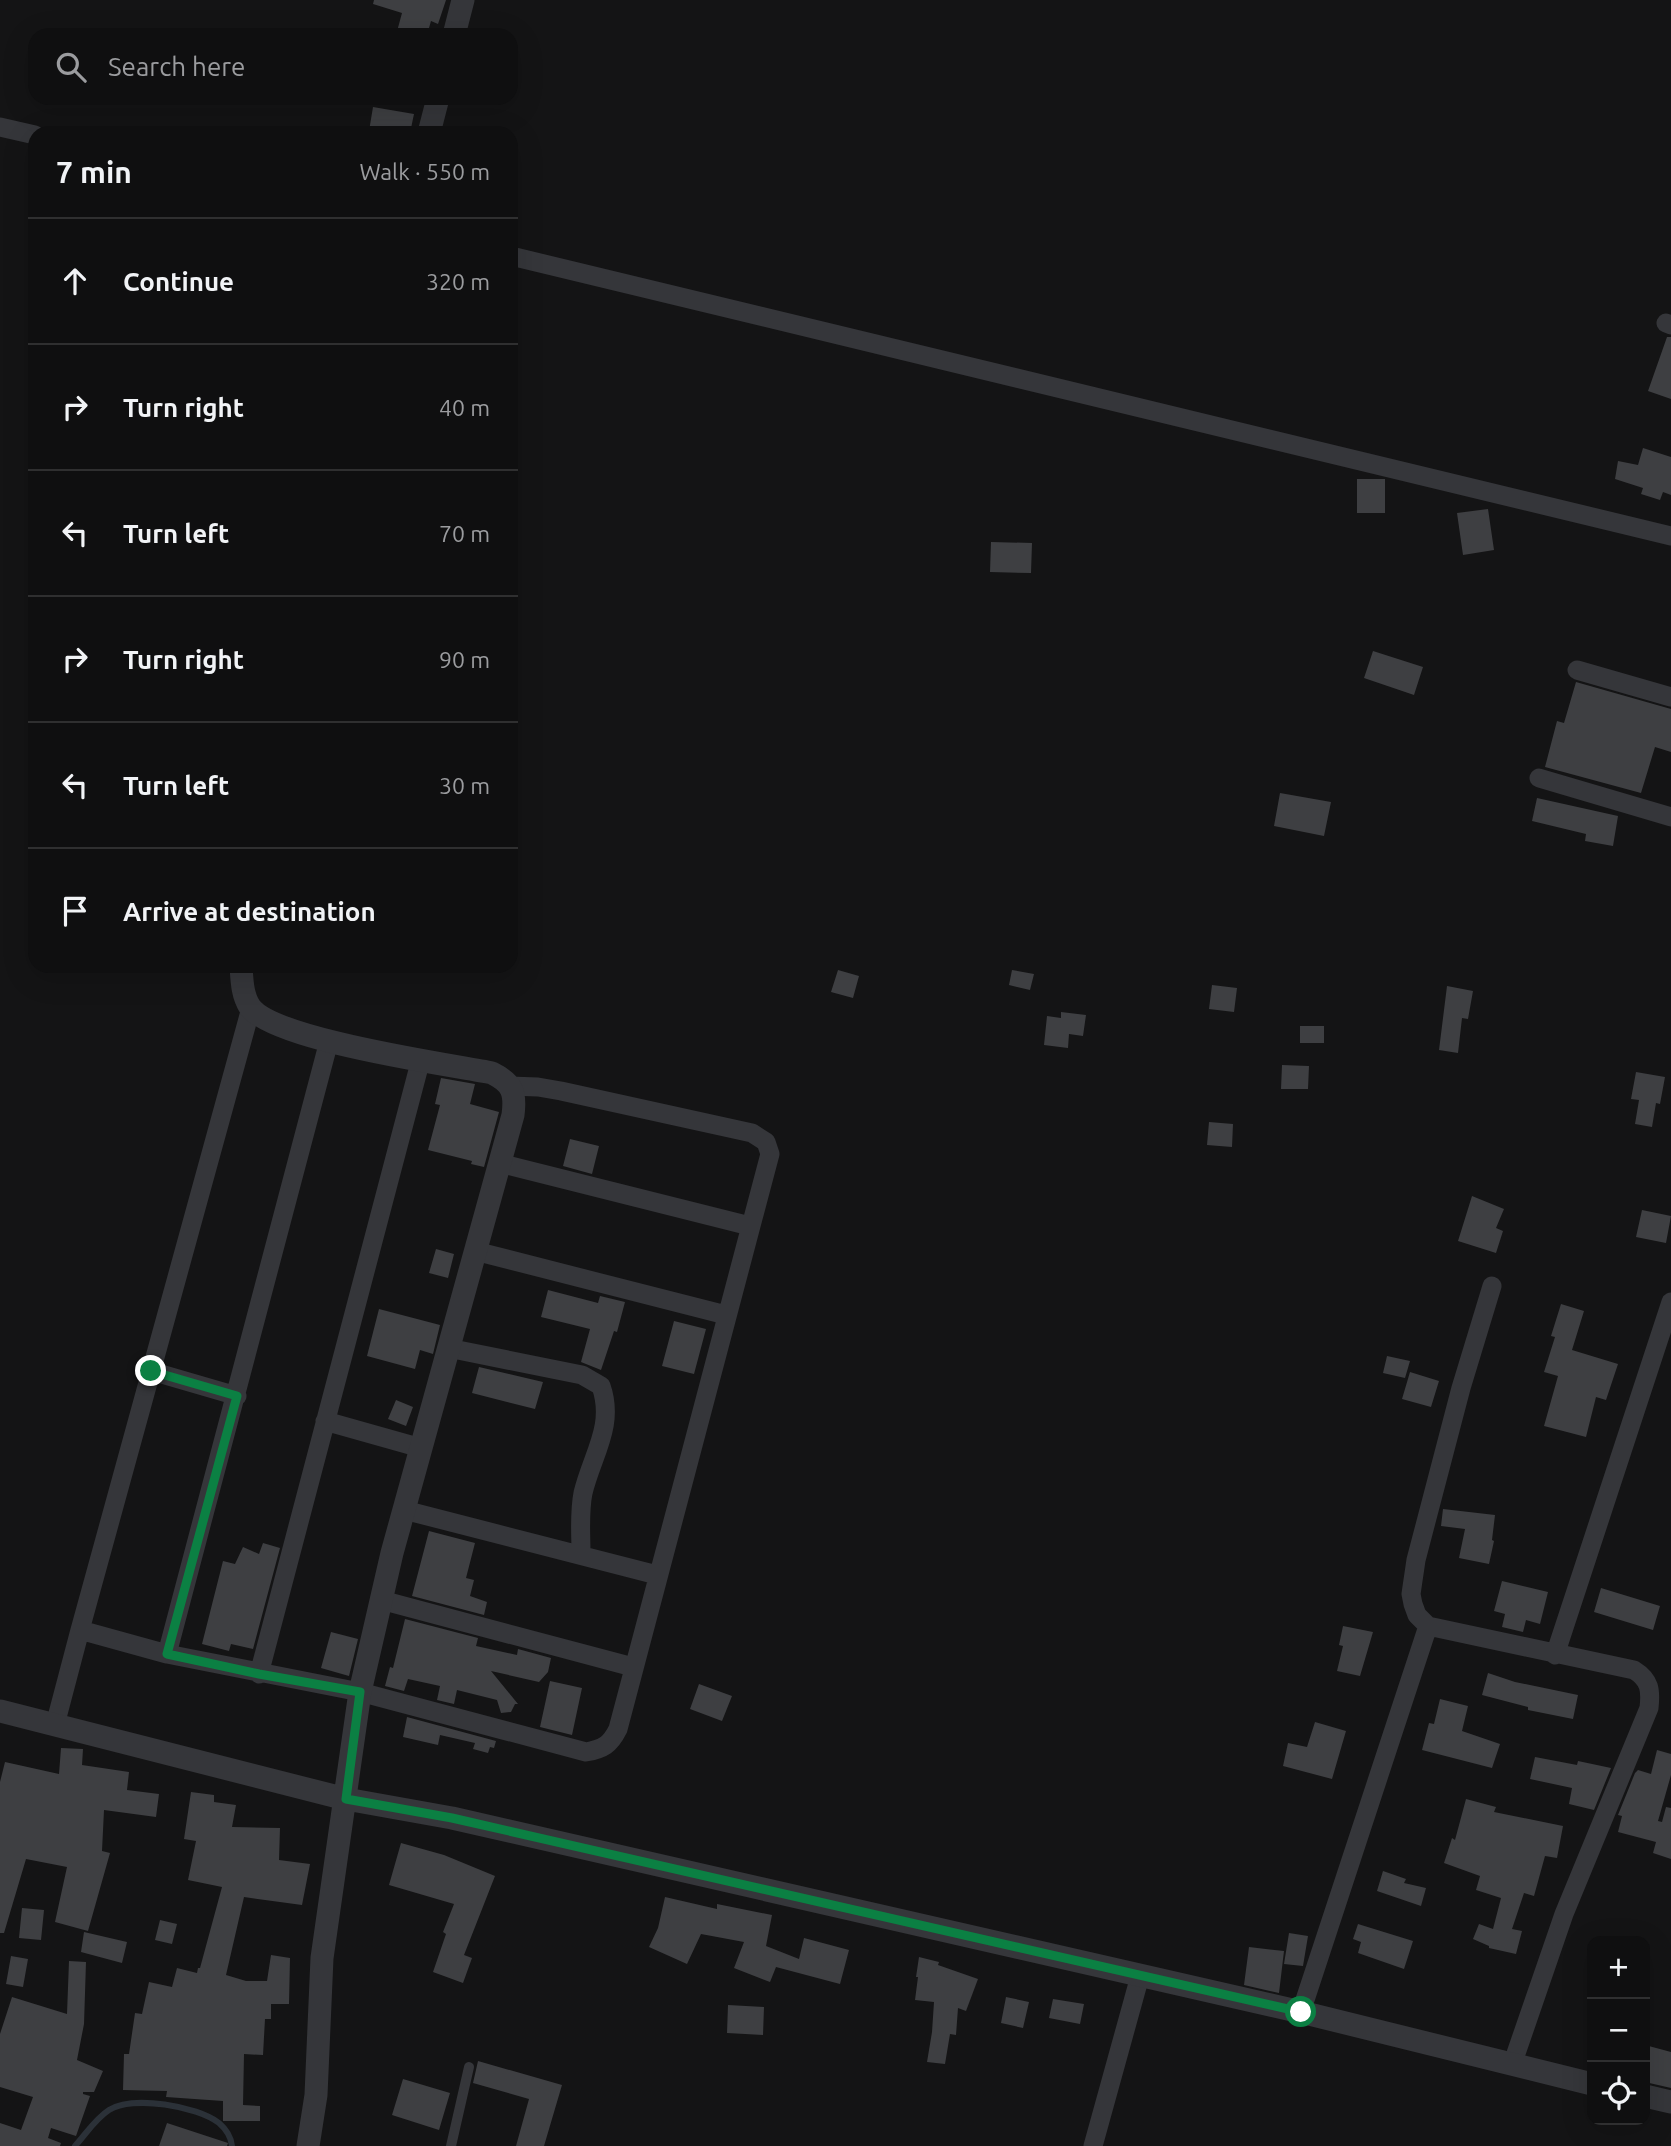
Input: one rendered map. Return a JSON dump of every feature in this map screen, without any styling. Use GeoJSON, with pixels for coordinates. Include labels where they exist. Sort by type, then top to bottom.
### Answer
{"type":"FeatureCollection","features":[{"type":"Feature","properties":{"kind":"street"},"geometry":{"type":"LineString","coordinates":[[456,28],[463,0]]}},
{"type":"Feature","properties":{"kind":"street"},"geometry":{"type":"LineString","coordinates":[[431,126],[436,105]]}},
{"type":"Feature","properties":{"kind":"street"},"geometry":{"type":"LineString","coordinates":[[0,127],[28,133]]}},
{"type":"Feature","properties":{"kind":"street"},"geometry":{"type":"LineString","coordinates":[[518,258],[1671,536]]}},
{"type":"Feature","properties":{"kind":"street"},"geometry":{"type":"LineString","coordinates":[[1577,670],[1671,697]]}},
{"type":"Feature","properties":{"kind":"street"},"geometry":{"type":"LineString","coordinates":[[1539,778],[1671,817]]}},
{"type":"Feature","properties":{"kind":"street"},"geometry":{"type":"LineString","coordinates":[[242,973],[243,992],[251,1009],[267,1021],[294,1033],[492,1073],[506,1080],[515,1097],[404,1510],[360,1692],[323,1958],[316,2095],[308,2146]]}},
{"type":"Feature","properties":{"kind":"street"},"geometry":{"type":"LineString","coordinates":[[55,1725],[251,1009]]}},
{"type":"Feature","properties":{"kind":"street"},"geometry":{"type":"LineString","coordinates":[[167,1654],[330,1041]]}},
{"type":"Feature","properties":{"kind":"street"},"geometry":{"type":"LineString","coordinates":[[259,1674],[421,1059]]}},
{"type":"Feature","properties":{"kind":"street"},"geometry":{"type":"LineString","coordinates":[[79,1630],[167,1654],[360,1692],[586,1752],[600,1750],[610,1744],[618,1729],[770,1154],[766,1142],[752,1133],[561,1091],[509,1086]]}},
{"type":"Feature","properties":{"kind":"street"},"geometry":{"type":"LineString","coordinates":[[499,1163],[750,1226]]}},
{"type":"Feature","properties":{"kind":"street"},"geometry":{"type":"LineString","coordinates":[[475,1251],[726,1315]]}},
{"type":"Feature","properties":{"kind":"street"},"geometry":{"type":"LineString","coordinates":[[1492,1286],[1454,1413],[1414,1567],[1411,1594],[1417,1615],[1427,1626],[1634,1670],[1643,1675],[1650,1685],[1651,1694],[1649,1708],[1564,1914],[1511,2065]]}},
{"type":"Feature","properties":{"kind":"street"},"geometry":{"type":"LineString","coordinates":[[1555,1655],[1671,1302]]}},
{"type":"Feature","properties":{"kind":"street"},"geometry":{"type":"LineString","coordinates":[[448,1348],[582,1376],[601,1386],[607,1410],[580,1511],[581,1554]]}},
{"type":"Feature","properties":{"kind":"street"},"geometry":{"type":"LineString","coordinates":[[151,1371],[237,1396]]}},
{"type":"Feature","properties":{"kind":"street"},"geometry":{"type":"LineString","coordinates":[[325,1422],[421,1448]]}},
{"type":"Feature","properties":{"kind":"street"},"geometry":{"type":"LineString","coordinates":[[404,1510],[657,1575]]}},
{"type":"Feature","properties":{"kind":"street"},"geometry":{"type":"LineString","coordinates":[[382,1600],[633,1667]]}},
{"type":"Feature","properties":{"kind":"street"},"geometry":{"type":"LineString","coordinates":[[1301,2012],[1427,1626]]}},
{"type":"Feature","properties":{"kind":"street"},"geometry":{"type":"LineString","coordinates":[[0,1712],[346,1799],[476,1824],[1301,2012],[1587,2083]]}},
{"type":"Feature","properties":{"kind":"street"},"geometry":{"type":"LineString","coordinates":[[1093,2146],[1140,1976]]}},
{"type":"Feature","properties":{"kind":"street"},"geometry":{"type":"LineString","coordinates":[[1650,2097],[1671,2102]]}},
{"type":"Feature","properties":{"kind":"lane"},"geometry":{"type":"LineString","coordinates":[[450,2146],[469,2067]]}},
{"type":"Feature","properties":{"kind":"building"},"geometry":{"type":"Polygon","coordinates":[[[374,0],[446,0],[438,24],[431,21],[429,28],[398,28],[402,13],[373,4],[374,0]]]}},
{"type":"Feature","properties":{"kind":"building"},"geometry":{"type":"Polygon","coordinates":[[[373,107],[414,114],[411,126],[370,126],[373,107]]]}},
{"type":"Feature","properties":{"kind":"building"},"geometry":{"type":"Polygon","coordinates":[[[1667,337],[1671,337],[1671,399],[1648,391],[1667,337]]]}},
{"type":"Feature","properties":{"kind":"building"},"geometry":{"type":"Polygon","coordinates":[[[1643,448],[1671,457],[1671,495],[1663,492],[1660,500],[1641,494],[1643,488],[1615,479],[1618,461],[1638,465],[1643,448]]]}},
{"type":"Feature","properties":{"kind":"building"},"geometry":{"type":"Polygon","coordinates":[[[1357,479],[1385,479],[1385,513],[1357,513],[1357,479]]]}},
{"type":"Feature","properties":{"kind":"building"},"geometry":{"type":"Polygon","coordinates":[[[1488,509],[1494,550],[1463,555],[1457,513],[1488,509]]]}},
{"type":"Feature","properties":{"kind":"building"},"geometry":{"type":"Polygon","coordinates":[[[991,542],[1032,543],[1031,573],[990,572],[991,542]]]}},
{"type":"Feature","properties":{"kind":"building"},"geometry":{"type":"Polygon","coordinates":[[[1373,651],[1423,667],[1414,695],[1364,678],[1373,651]]]}},
{"type":"Feature","properties":{"kind":"building"},"geometry":{"type":"Polygon","coordinates":[[[1576,682],[1671,709],[1671,752],[1655,747],[1641,793],[1545,767],[1557,721],[1564,723],[1576,682]]]}},
{"type":"Feature","properties":{"kind":"building"},"geometry":{"type":"Polygon","coordinates":[[[1280,793],[1331,802],[1324,836],[1274,826],[1280,793]]]}},
{"type":"Feature","properties":{"kind":"building"},"geometry":{"type":"Polygon","coordinates":[[[1537,798],[1618,816],[1613,846],[1585,841],[1586,834],[1532,821],[1537,798]]]}},
{"type":"Feature","properties":{"kind":"building"},"geometry":{"type":"Polygon","coordinates":[[[838,970],[859,976],[853,998],[831,992],[838,970]]]}},
{"type":"Feature","properties":{"kind":"building"},"geometry":{"type":"Polygon","coordinates":[[[1012,970],[1034,974],[1030,990],[1009,985],[1012,970]]]}},
{"type":"Feature","properties":{"kind":"building"},"geometry":{"type":"Polygon","coordinates":[[[1212,985],[1237,988],[1234,1012],[1209,1009],[1212,985]]]}},
{"type":"Feature","properties":{"kind":"building"},"geometry":{"type":"Polygon","coordinates":[[[1447,986],[1473,991],[1468,1019],[1462,1018],[1458,1053],[1439,1050],[1447,986]]]}},
{"type":"Feature","properties":{"kind":"building"},"geometry":{"type":"Polygon","coordinates":[[[1061,1012],[1086,1015],[1083,1036],[1069,1034],[1068,1048],[1044,1045],[1047,1016],[1061,1018],[1061,1012]]]}},
{"type":"Feature","properties":{"kind":"building"},"geometry":{"type":"Polygon","coordinates":[[[1300,1026],[1324,1026],[1324,1043],[1300,1043],[1300,1026]]]}},
{"type":"Feature","properties":{"kind":"building"},"geometry":{"type":"Polygon","coordinates":[[[1282,1065],[1309,1066],[1308,1089],[1281,1089],[1282,1065]]]}},
{"type":"Feature","properties":{"kind":"building"},"geometry":{"type":"Polygon","coordinates":[[[1636,1072],[1665,1077],[1660,1104],[1656,1103],[1652,1127],[1635,1124],[1639,1100],[1631,1099],[1636,1072]]]}},
{"type":"Feature","properties":{"kind":"building"},"geometry":{"type":"Polygon","coordinates":[[[441,1078],[475,1084],[470,1104],[499,1112],[484,1167],[471,1164],[472,1161],[428,1150],[440,1105],[435,1104],[441,1078]]]}},
{"type":"Feature","properties":{"kind":"building"},"geometry":{"type":"Polygon","coordinates":[[[1209,1122],[1233,1124],[1232,1147],[1207,1145],[1209,1122]]]}},
{"type":"Feature","properties":{"kind":"building"},"geometry":{"type":"Polygon","coordinates":[[[570,1139],[599,1146],[592,1174],[563,1166],[570,1139]]]}},
{"type":"Feature","properties":{"kind":"building"},"geometry":{"type":"Polygon","coordinates":[[[1472,1196],[1504,1209],[1496,1228],[1503,1231],[1496,1253],[1458,1241],[1472,1196]]]}},
{"type":"Feature","properties":{"kind":"building"},"geometry":{"type":"Polygon","coordinates":[[[1642,1210],[1671,1216],[1666,1243],[1636,1237],[1642,1210]]]}},
{"type":"Feature","properties":{"kind":"building"},"geometry":{"type":"Polygon","coordinates":[[[436,1249],[454,1254],[448,1278],[429,1273],[436,1249]]]}},
{"type":"Feature","properties":{"kind":"building"},"geometry":{"type":"Polygon","coordinates":[[[548,1290],[598,1303],[600,1296],[625,1302],[617,1332],[614,1331],[601,1370],[581,1362],[590,1329],[541,1317],[548,1290]]]}},
{"type":"Feature","properties":{"kind":"building"},"geometry":{"type":"Polygon","coordinates":[[[1561,1304],[1584,1311],[1572,1350],[1618,1364],[1606,1400],[1596,1397],[1586,1437],[1544,1426],[1558,1376],[1544,1372],[1555,1337],[1551,1336],[1561,1304]]]}},
{"type":"Feature","properties":{"kind":"building"},"geometry":{"type":"Polygon","coordinates":[[[379,1309],[440,1325],[433,1354],[420,1350],[415,1369],[367,1356],[379,1309]]]}},
{"type":"Feature","properties":{"kind":"building"},"geometry":{"type":"Polygon","coordinates":[[[674,1321],[706,1329],[694,1374],[662,1366],[674,1321]]]}},
{"type":"Feature","properties":{"kind":"building"},"geometry":{"type":"Polygon","coordinates":[[[1387,1356],[1410,1361],[1405,1378],[1383,1373],[1387,1356]]]}},
{"type":"Feature","properties":{"kind":"building"},"geometry":{"type":"Polygon","coordinates":[[[479,1367],[543,1382],[535,1409],[472,1393],[479,1367]]]}},
{"type":"Feature","properties":{"kind":"building"},"geometry":{"type":"Polygon","coordinates":[[[1410,1372],[1439,1381],[1431,1407],[1402,1399],[1410,1372]]]}},
{"type":"Feature","properties":{"kind":"building"},"geometry":{"type":"Polygon","coordinates":[[[396,1400],[413,1407],[406,1426],[388,1419],[396,1400]]]}},
{"type":"Feature","properties":{"kind":"building"},"geometry":{"type":"Polygon","coordinates":[[[1443,1509],[1495,1515],[1494,1541],[1489,1564],[1459,1558],[1465,1529],[1441,1526],[1443,1509]]]}},
{"type":"Feature","properties":{"kind":"building"},"geometry":{"type":"Polygon","coordinates":[[[429,1531],[475,1543],[466,1578],[474,1580],[470,1596],[487,1602],[484,1615],[412,1596],[429,1531]]]}},
{"type":"Feature","properties":{"kind":"building"},"geometry":{"type":"Polygon","coordinates":[[[263,1543],[280,1548],[253,1649],[231,1644],[229,1651],[202,1644],[223,1561],[235,1564],[243,1547],[259,1554],[263,1543]]]}},
{"type":"Feature","properties":{"kind":"building"},"geometry":{"type":"Polygon","coordinates":[[[1502,1581],[1548,1592],[1540,1624],[1526,1620],[1523,1632],[1502,1627],[1505,1614],[1494,1611],[1502,1581]]]}},
{"type":"Feature","properties":{"kind":"building"},"geometry":{"type":"Polygon","coordinates":[[[1601,1588],[1660,1606],[1653,1630],[1594,1612],[1601,1588]]]}},
{"type":"Feature","properties":{"kind":"building"},"geometry":{"type":"Polygon","coordinates":[[[405,1619],[478,1638],[476,1646],[517,1655],[518,1649],[551,1658],[548,1672],[539,1682],[491,1671],[518,1704],[515,1704],[511,1712],[501,1713],[497,1700],[457,1690],[454,1704],[437,1700],[440,1686],[408,1679],[404,1691],[385,1686],[390,1667],[393,1668],[405,1619]]]}},
{"type":"Feature","properties":{"kind":"building"},"geometry":{"type":"Polygon","coordinates":[[[1343,1626],[1373,1632],[1360,1676],[1337,1671],[1343,1646],[1339,1645],[1343,1626]]]}},
{"type":"Feature","properties":{"kind":"building"},"geometry":{"type":"Polygon","coordinates":[[[331,1632],[358,1639],[349,1676],[321,1668],[331,1632]]]}},
{"type":"Feature","properties":{"kind":"building"},"geometry":{"type":"Polygon","coordinates":[[[1488,1673],[1515,1682],[1578,1695],[1573,1719],[1528,1710],[1528,1707],[1482,1695],[1488,1673]]]}},
{"type":"Feature","properties":{"kind":"building"},"geometry":{"type":"Polygon","coordinates":[[[550,1681],[582,1688],[572,1735],[540,1727],[550,1681]]]}},
{"type":"Feature","properties":{"kind":"building"},"geometry":{"type":"Polygon","coordinates":[[[699,1684],[732,1696],[722,1721],[690,1709],[699,1684]]]}},
{"type":"Feature","properties":{"kind":"building"},"geometry":{"type":"Polygon","coordinates":[[[1440,1699],[1468,1706],[1462,1731],[1500,1744],[1492,1768],[1422,1750],[1429,1723],[1434,1724],[1440,1699]]]}},
{"type":"Feature","properties":{"kind":"building"},"geometry":{"type":"Polygon","coordinates":[[[407,1717],[496,1741],[494,1748],[490,1747],[488,1753],[473,1749],[475,1743],[440,1735],[438,1745],[403,1737],[407,1717]]]}},
{"type":"Feature","properties":{"kind":"building"},"geometry":{"type":"Polygon","coordinates":[[[1315,1722],[1346,1731],[1332,1779],[1283,1766],[1288,1743],[1307,1747],[1315,1722]]]}},
{"type":"Feature","properties":{"kind":"building"},"geometry":{"type":"Polygon","coordinates":[[[61,1748],[83,1749],[82,1765],[129,1772],[127,1790],[159,1794],[156,1817],[104,1810],[102,1851],[110,1853],[88,1931],[55,1922],[67,1867],[26,1859],[4,1933],[0,1933],[0,1782],[5,1762],[59,1774],[61,1748]]]}},
{"type":"Feature","properties":{"kind":"building"},"geometry":{"type":"Polygon","coordinates":[[[1657,1750],[1671,1754],[1671,1775],[1658,1821],[1662,1822],[1666,1807],[1671,1808],[1671,1859],[1653,1853],[1656,1842],[1618,1832],[1622,1816],[1618,1815],[1635,1773],[1638,1770],[1651,1774],[1657,1750]]]}},
{"type":"Feature","properties":{"kind":"building"},"geometry":{"type":"Polygon","coordinates":[[[1535,1757],[1577,1765],[1578,1761],[1611,1768],[1594,1810],[1569,1804],[1572,1788],[1530,1779],[1535,1757]]]}},
{"type":"Feature","properties":{"kind":"building"},"geometry":{"type":"Polygon","coordinates":[[[191,1792],[214,1795],[214,1802],[236,1805],[232,1827],[280,1828],[279,1860],[310,1864],[302,1905],[244,1897],[226,1975],[246,1981],[267,1981],[271,1955],[290,1958],[289,2004],[271,2004],[271,2019],[265,2019],[263,2055],[244,2054],[243,2105],[260,2106],[260,2121],[223,2121],[223,2101],[166,2097],[167,2091],[123,2090],[124,2054],[129,2054],[135,2013],[142,2014],[149,1982],[172,1987],[177,1968],[197,1973],[222,1887],[188,1880],[196,1841],[184,1839],[191,1792]]]}},
{"type":"Feature","properties":{"kind":"building"},"geometry":{"type":"Polygon","coordinates":[[[1466,1799],[1496,1807],[1494,1812],[1563,1826],[1557,1858],[1545,1856],[1534,1896],[1524,1893],[1512,1929],[1522,1931],[1516,1954],[1489,1948],[1473,1939],[1479,1924],[1493,1929],[1501,1898],[1476,1890],[1480,1876],[1444,1863],[1452,1838],[1455,1840],[1466,1799]]]}},
{"type":"Feature","properties":{"kind":"building"},"geometry":{"type":"Polygon","coordinates":[[[401,1843],[444,1855],[495,1876],[464,1955],[472,1958],[463,1983],[433,1972],[446,1934],[443,1932],[454,1904],[389,1885],[401,1843]]]}},
{"type":"Feature","properties":{"kind":"building"},"geometry":{"type":"Polygon","coordinates":[[[1383,1871],[1406,1879],[1404,1883],[1426,1888],[1421,1906],[1377,1891],[1383,1871]]]}},
{"type":"Feature","properties":{"kind":"building"},"geometry":{"type":"Polygon","coordinates":[[[665,1897],[717,1909],[717,1904],[772,1915],[766,1946],[799,1959],[804,1938],[849,1950],[840,1984],[776,1967],[770,1982],[734,1968],[744,1942],[701,1934],[687,1964],[649,1947],[658,1928],[665,1897]]]}},
{"type":"Feature","properties":{"kind":"building"},"geometry":{"type":"Polygon","coordinates":[[[22,1908],[44,1910],[41,1940],[19,1938],[22,1908]]]}},
{"type":"Feature","properties":{"kind":"building"},"geometry":{"type":"Polygon","coordinates":[[[160,1920],[177,1924],[172,1944],[155,1940],[160,1920]]]}},
{"type":"Feature","properties":{"kind":"building"},"geometry":{"type":"Polygon","coordinates":[[[1358,1924],[1413,1941],[1404,1969],[1358,1953],[1361,1942],[1353,1939],[1358,1924]]]}},
{"type":"Feature","properties":{"kind":"building"},"geometry":{"type":"Polygon","coordinates":[[[84,1932],[127,1942],[122,1963],[81,1952],[84,1932]]]}},
{"type":"Feature","properties":{"kind":"building"},"geometry":{"type":"Polygon","coordinates":[[[1289,1933],[1308,1936],[1303,1966],[1284,1964],[1289,1933]]]}},
{"type":"Feature","properties":{"kind":"building"},"geometry":{"type":"Polygon","coordinates":[[[1249,1947],[1284,1951],[1279,1993],[1244,1985],[1249,1947]]]}},
{"type":"Feature","properties":{"kind":"building"},"geometry":{"type":"Polygon","coordinates":[[[11,1956],[28,1959],[23,1987],[6,1984],[11,1956]]]}},
{"type":"Feature","properties":{"kind":"building"},"geometry":{"type":"Polygon","coordinates":[[[919,1957],[939,1962],[938,1965],[978,1979],[966,2011],[958,2008],[956,2035],[950,2034],[945,2064],[927,2062],[934,2002],[915,2000],[919,1957]]]}},
{"type":"Feature","properties":{"kind":"building"},"geometry":{"type":"Polygon","coordinates":[[[69,1961],[86,1962],[84,2024],[77,2060],[103,2071],[94,2092],[83,2092],[90,2096],[76,2136],[51,2128],[48,2138],[61,2143],[60,2146],[0,2146],[0,2123],[21,2130],[33,2097],[0,2087],[0,2034],[12,1997],[67,2014],[69,1961]]]}},
{"type":"Feature","properties":{"kind":"building"},"geometry":{"type":"Polygon","coordinates":[[[1006,1997],[1029,2002],[1023,2028],[1001,2023],[1006,1997]]]}},
{"type":"Feature","properties":{"kind":"building"},"geometry":{"type":"Polygon","coordinates":[[[1053,1999],[1084,2004],[1080,2024],[1049,2018],[1053,1999]]]}},
{"type":"Feature","properties":{"kind":"building"},"geometry":{"type":"Polygon","coordinates":[[[728,2005],[764,2007],[763,2035],[727,2033],[728,2005]]]}},
{"type":"Feature","properties":{"kind":"building"},"geometry":{"type":"Polygon","coordinates":[[[1650,2046],[1671,2052],[1671,2088],[1650,2083],[1650,2046]]]}},
{"type":"Feature","properties":{"kind":"building"},"geometry":{"type":"Polygon","coordinates":[[[478,2061],[562,2085],[544,2146],[516,2146],[529,2099],[473,2083],[478,2061]]]}},
{"type":"Feature","properties":{"kind":"building"},"geometry":{"type":"Polygon","coordinates":[[[403,2079],[450,2093],[439,2130],[392,2115],[403,2079]]]}},
{"type":"Feature","properties":{"kind":"building"},"geometry":{"type":"Polygon","coordinates":[[[167,2123],[228,2143],[227,2146],[159,2146],[167,2123]]]}},
{"type":"Feature","properties":{"kind":"waterway"},"geometry":{"type":"LineString","coordinates":[[75,2146],[109,2110],[133,2103],[165,2104],[209,2117],[224,2128],[232,2146]]}},
{"type":"Feature","properties":{"kind":"route"},"geometry":{"type":"LineString","coordinates":[[151,1371],[237,1396],[167,1654],[360,1692],[346,1799],[452,1818],[1301,2012]]}}]}
